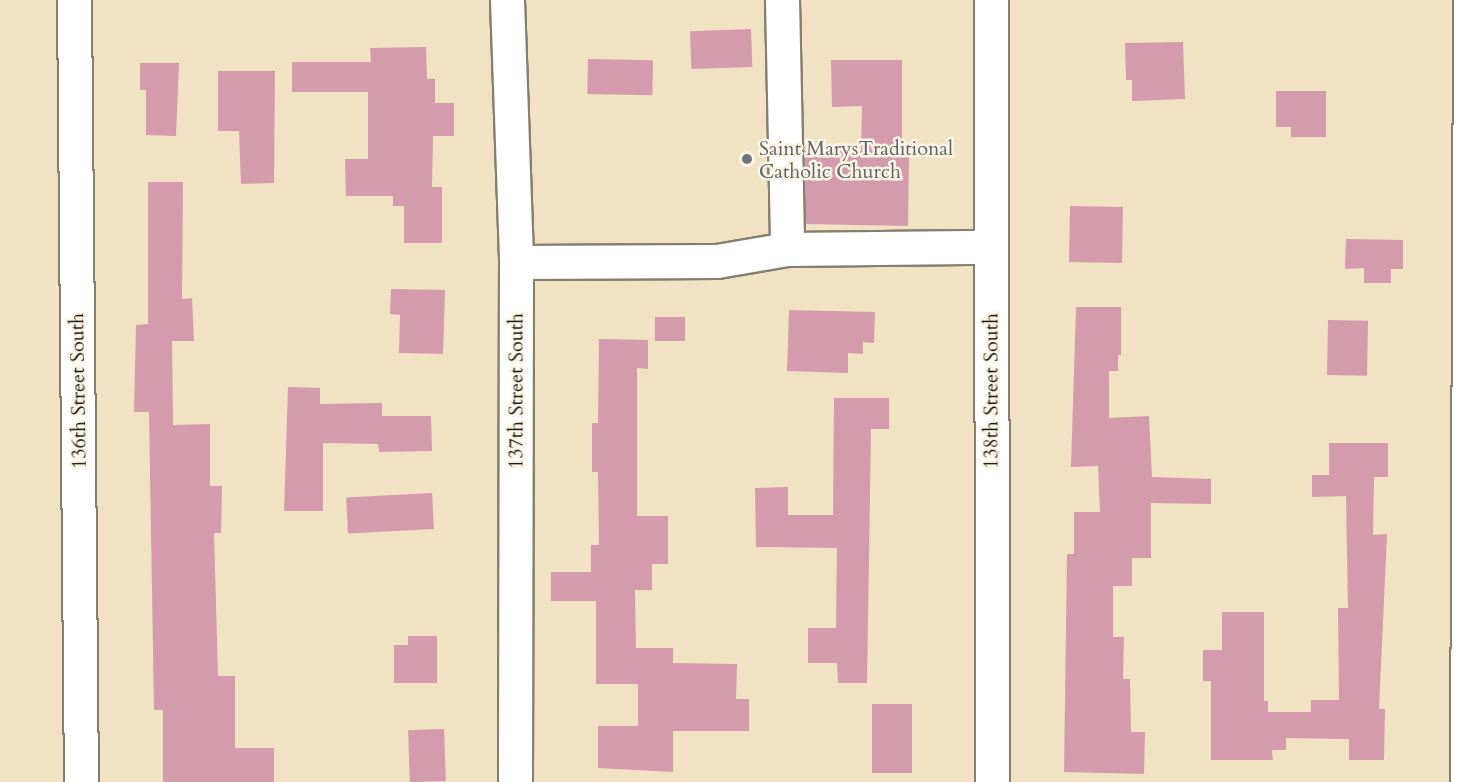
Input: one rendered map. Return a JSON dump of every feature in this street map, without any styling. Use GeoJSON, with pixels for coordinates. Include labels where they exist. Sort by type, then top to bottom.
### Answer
{"type":"FeatureCollection","features":[{"type":"Feature","properties":{"kind":"street","name":"136th Street South"},"geometry":{"type":"LineString","coordinates":[[74,0],[81,782]]}},
{"type":"Feature","properties":{"kind":"street","name":"137th Street South"},"geometry":{"type":"LineString","coordinates":[[507,0],[516,262],[515,782]]}},
{"type":"Feature","properties":{"kind":"street"},"geometry":{"type":"LineString","coordinates":[[782,0],[787,249]]}},
{"type":"Feature","properties":{"kind":"street","name":"138th Street South"},"geometry":{"type":"LineString","coordinates":[[991,0],[992,782]]}},
{"type":"Feature","properties":{"kind":"street"},"geometry":{"type":"LineString","coordinates":[[1467,782],[1470,0]]}},
{"type":"Feature","properties":{"kind":"street"},"geometry":{"type":"LineString","coordinates":[[516,262],[717,261],[787,249],[991,247]]}},
{"type":"Feature","properties":{"kind":"building"},"geometry":{"type":"Polygon","coordinates":[[[751,29],[752,67],[691,69],[690,31],[751,29]]]}},
{"type":"Feature","properties":{"kind":"building"},"geometry":{"type":"Polygon","coordinates":[[[1183,42],[1185,99],[1132,101],[1132,80],[1126,80],[1125,43],[1183,42]]]}},
{"type":"Feature","properties":{"kind":"building"},"geometry":{"type":"Polygon","coordinates":[[[426,47],[427,79],[435,79],[435,103],[454,103],[454,136],[433,136],[432,187],[442,187],[442,243],[404,243],[404,206],[393,206],[393,196],[346,196],[345,159],[368,159],[368,92],[292,92],[292,62],[371,62],[370,48],[426,47]]]}},
{"type":"Feature","properties":{"kind":"building"},"geometry":{"type":"Polygon","coordinates":[[[588,59],[653,60],[652,95],[587,94],[588,59]]]}},
{"type":"Feature","properties":{"kind":"building"},"geometry":{"type":"Polygon","coordinates":[[[831,60],[902,60],[902,152],[909,152],[908,226],[805,224],[805,151],[861,151],[862,106],[832,107],[831,60]]]}},
{"type":"Feature","properties":{"kind":"building"},"geometry":{"type":"Polygon","coordinates":[[[140,63],[179,63],[176,136],[146,135],[146,90],[140,90],[140,63]]]}},
{"type":"Feature","properties":{"kind":"building"},"geometry":{"type":"Polygon","coordinates":[[[218,71],[275,71],[274,183],[241,184],[239,131],[218,131],[218,71]]]}},
{"type":"Feature","properties":{"kind":"building"},"geometry":{"type":"Polygon","coordinates":[[[1276,91],[1326,91],[1326,137],[1291,137],[1291,127],[1276,127],[1276,91]]]}},
{"type":"Feature","properties":{"kind":"building"},"geometry":{"type":"Polygon","coordinates":[[[148,182],[183,182],[182,299],[192,298],[194,341],[172,341],[173,425],[210,424],[210,486],[222,486],[221,533],[214,533],[218,676],[235,676],[235,748],[274,748],[274,782],[163,782],[163,710],[154,710],[149,412],[134,412],[136,325],[148,324],[148,182]]]}},
{"type":"Feature","properties":{"kind":"building"},"geometry":{"type":"Polygon","coordinates":[[[1070,206],[1123,207],[1122,263],[1069,262],[1070,206]]]}},
{"type":"Feature","properties":{"kind":"building"},"geometry":{"type":"Polygon","coordinates":[[[1346,239],[1403,240],[1403,269],[1391,269],[1391,283],[1364,283],[1364,268],[1345,269],[1346,239]]]}},
{"type":"Feature","properties":{"kind":"building"},"geometry":{"type":"Polygon","coordinates":[[[391,289],[445,290],[443,354],[399,353],[400,315],[390,314],[391,289]]]}},
{"type":"Feature","properties":{"kind":"building"},"geometry":{"type":"Polygon","coordinates":[[[1076,307],[1121,307],[1121,355],[1118,355],[1118,371],[1109,371],[1109,418],[1149,416],[1152,477],[1211,479],[1211,504],[1151,503],[1151,558],[1132,558],[1132,586],[1113,586],[1113,637],[1124,637],[1123,679],[1130,679],[1131,732],[1145,732],[1144,774],[1064,772],[1067,554],[1074,554],[1074,512],[1100,512],[1098,466],[1071,467],[1076,307]]]}},
{"type":"Feature","properties":{"kind":"building"},"geometry":{"type":"Polygon","coordinates":[[[789,310],[875,312],[874,343],[863,342],[863,354],[848,353],[848,373],[787,371],[789,310]]]}},
{"type":"Feature","properties":{"kind":"building"},"geometry":{"type":"Polygon","coordinates":[[[655,317],[685,317],[685,341],[655,341],[655,317]]]}},
{"type":"Feature","properties":{"kind":"building"},"geometry":{"type":"Polygon","coordinates":[[[1328,320],[1368,321],[1367,376],[1327,375],[1328,320]]]}},
{"type":"Feature","properties":{"kind":"building"},"geometry":{"type":"Polygon","coordinates":[[[599,339],[648,340],[648,369],[637,368],[637,516],[668,516],[668,564],[652,564],[652,590],[635,590],[636,648],[673,648],[673,663],[737,664],[736,699],[749,699],[749,731],[673,731],[673,772],[598,768],[598,726],[638,726],[638,684],[596,684],[596,601],[551,601],[551,572],[591,572],[591,545],[599,545],[598,472],[592,472],[592,423],[598,423],[599,339]]]}},
{"type":"Feature","properties":{"kind":"building"},"geometry":{"type":"Polygon","coordinates":[[[288,387],[320,388],[320,404],[382,403],[382,416],[431,416],[432,451],[379,452],[378,444],[323,443],[323,511],[284,511],[288,387]]]}},
{"type":"Feature","properties":{"kind":"building"},"geometry":{"type":"Polygon","coordinates":[[[834,398],[889,398],[889,429],[871,429],[867,683],[838,683],[837,663],[808,663],[808,628],[836,628],[837,548],[756,547],[755,488],[788,487],[788,515],[833,515],[834,398]]]}},
{"type":"Feature","properties":{"kind":"building"},"geometry":{"type":"Polygon","coordinates":[[[1329,443],[1388,443],[1388,477],[1374,477],[1373,535],[1387,534],[1379,709],[1385,709],[1384,760],[1349,760],[1349,739],[1286,738],[1286,750],[1272,750],[1273,760],[1211,760],[1211,681],[1203,681],[1203,650],[1222,650],[1222,612],[1264,612],[1264,701],[1268,701],[1268,712],[1311,712],[1311,700],[1339,700],[1338,608],[1348,608],[1346,496],[1312,497],[1312,475],[1329,475],[1329,443]]]}},
{"type":"Feature","properties":{"kind":"building"},"geometry":{"type":"Polygon","coordinates":[[[432,493],[434,529],[348,533],[346,498],[432,493]]]}},
{"type":"Feature","properties":{"kind":"building"},"geometry":{"type":"Polygon","coordinates":[[[408,636],[437,636],[437,683],[394,683],[394,645],[408,645],[408,636]]]}},
{"type":"Feature","properties":{"kind":"building"},"geometry":{"type":"Polygon","coordinates":[[[872,704],[912,704],[912,773],[872,773],[872,704]]]}},
{"type":"Feature","properties":{"kind":"building"},"geometry":{"type":"Polygon","coordinates":[[[444,729],[446,781],[410,782],[408,730],[444,729]]]}},
{"type":"Feature","properties":{"kind":"place","name":"Saint MarysTraditional Catholic Church"},"geometry":{"type":"Point","coordinates":[747,159]}}]}
